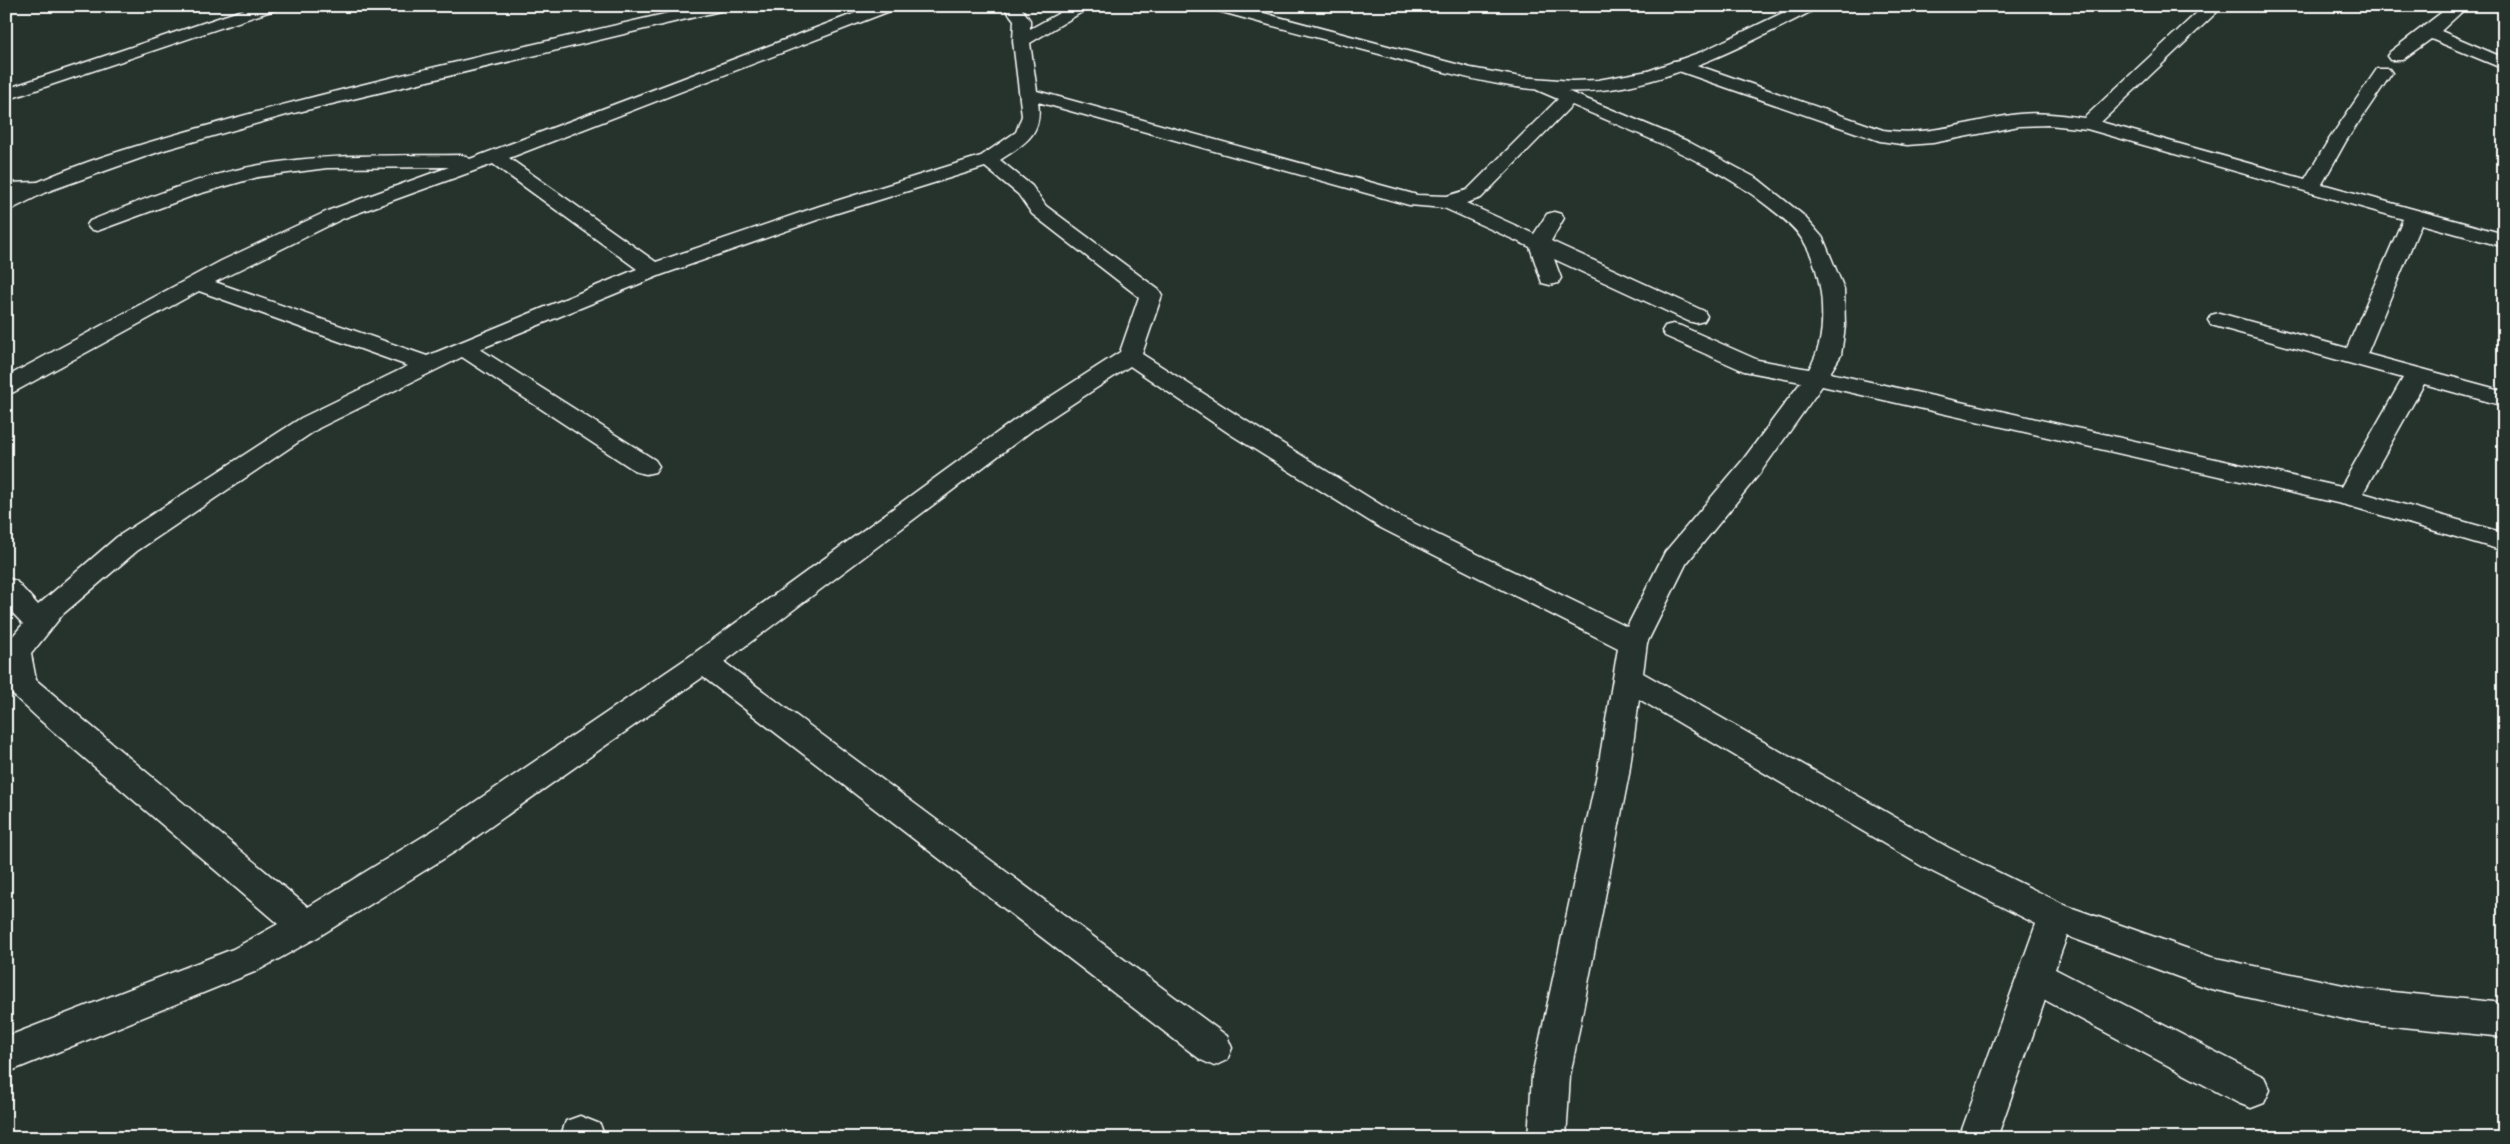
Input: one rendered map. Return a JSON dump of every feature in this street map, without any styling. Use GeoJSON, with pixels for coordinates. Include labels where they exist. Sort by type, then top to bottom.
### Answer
{"type":"FeatureCollection","features":[{"type":"Feature","properties":{"kind":"street"},"geometry":{"type":"LineString","coordinates":[[6,95],[270,6]]}},
{"type":"Feature","properties":{"kind":"street"},"geometry":{"type":"LineString","coordinates":[[6,206],[39,188],[156,146],[284,110],[720,6]]}},
{"type":"Feature","properties":{"kind":"street"},"geometry":{"type":"LineString","coordinates":[[6,387],[197,283],[337,214],[489,159],[889,6]]}},
{"type":"Feature","properties":{"kind":"street"},"geometry":{"type":"LineString","coordinates":[[306,926],[51,712],[22,685],[16,652],[53,608],[127,544],[310,423],[463,348],[653,270],[827,210],[988,160],[1024,135],[1031,116],[1021,41],[1022,20],[1011,6]]}},
{"type":"Feature","properties":{"kind":"street"},"geometry":{"type":"LineString","coordinates":[[1021,41],[1084,6]]}},
{"type":"Feature","properties":{"kind":"street"},"geometry":{"type":"LineString","coordinates":[[1217,6],[1494,79],[1543,86],[1598,85],[1654,74],[1679,66],[1810,6]]}},
{"type":"Feature","properties":{"kind":"street"},"geometry":{"type":"LineString","coordinates":[[2396,56],[2429,32],[2454,7]]}},
{"type":"Feature","properties":{"kind":"street"},"geometry":{"type":"LineString","coordinates":[[2088,124],[2212,8]]}},
{"type":"Feature","properties":{"kind":"street"},"geometry":{"type":"LineString","coordinates":[[2429,32],[2504,64]]}},
{"type":"Feature","properties":{"kind":"street"},"geometry":{"type":"LineString","coordinates":[[1679,66],[1880,135],[1907,139],[1933,138],[2019,120],[2049,119],[2088,124],[2504,241]]}},
{"type":"Feature","properties":{"kind":"street"},"geometry":{"type":"LineString","coordinates":[[2311,186],[2337,141],[2383,73]]}},
{"type":"Feature","properties":{"kind":"street"},"geometry":{"type":"LineString","coordinates":[[1543,86],[1680,145],[1750,183],[1796,219],[1813,238],[1832,289],[1834,326],[1822,366],[1751,467],[1675,559],[1633,643],[1613,774],[1551,1076],[1547,1138]]}},
{"type":"Feature","properties":{"kind":"street"},"geometry":{"type":"LineString","coordinates":[[1028,94],[1416,201],[1448,202],[1474,194],[1570,97]]}},
{"type":"Feature","properties":{"kind":"street"},"geometry":{"type":"LineString","coordinates":[[97,225],[178,194],[240,175],[282,166],[324,163],[489,159],[653,270]]}},
{"type":"Feature","properties":{"kind":"street"},"geometry":{"type":"LineString","coordinates":[[6,1055],[245,960],[306,926],[444,841],[703,662],[1025,424],[1130,356],[1151,295],[1038,210],[1025,190],[988,160]]}},
{"type":"Feature","properties":{"kind":"street"},"geometry":{"type":"LineString","coordinates":[[6,189],[39,188]]}},
{"type":"Feature","properties":{"kind":"street"},"geometry":{"type":"LineString","coordinates":[[1448,202],[1696,316]]}},
{"type":"Feature","properties":{"kind":"street"},"geometry":{"type":"LineString","coordinates":[[2354,358],[2414,216]]}},
{"type":"Feature","properties":{"kind":"street"},"geometry":{"type":"LineString","coordinates":[[1550,278],[1539,244],[1554,218]]}},
{"type":"Feature","properties":{"kind":"street"},"geometry":{"type":"LineString","coordinates":[[197,283],[429,365]]}},
{"type":"Feature","properties":{"kind":"street"},"geometry":{"type":"LineString","coordinates":[[2219,320],[2504,399]]}},
{"type":"Feature","properties":{"kind":"street"},"geometry":{"type":"LineString","coordinates":[[1673,331],[1752,366],[1822,366],[2348,497],[2504,542]]}},
{"type":"Feature","properties":{"kind":"street"},"geometry":{"type":"LineString","coordinates":[[463,348],[646,466]]}},
{"type":"Feature","properties":{"kind":"street"},"geometry":{"type":"LineString","coordinates":[[1130,356],[1239,428],[1388,521],[1633,643]]}},
{"type":"Feature","properties":{"kind":"street"},"geometry":{"type":"LineString","coordinates":[[2348,497],[2417,375]]}},
{"type":"Feature","properties":{"kind":"street"},"geometry":{"type":"LineString","coordinates":[[6,588],[39,624]]}},
{"type":"Feature","properties":{"kind":"street"},"geometry":{"type":"LineString","coordinates":[[703,662],[1214,1048]]}},
{"type":"Feature","properties":{"kind":"street"},"geometry":{"type":"LineString","coordinates":[[1628,678],[1937,858],[2056,917],[2211,973],[2362,1006],[2504,1020]]}},
{"type":"Feature","properties":{"kind":"street"},"geometry":{"type":"LineString","coordinates":[[1978,1138],[2056,917]]}},
{"type":"Feature","properties":{"kind":"street"},"geometry":{"type":"LineString","coordinates":[[2035,977],[2251,1090]]}}]}
